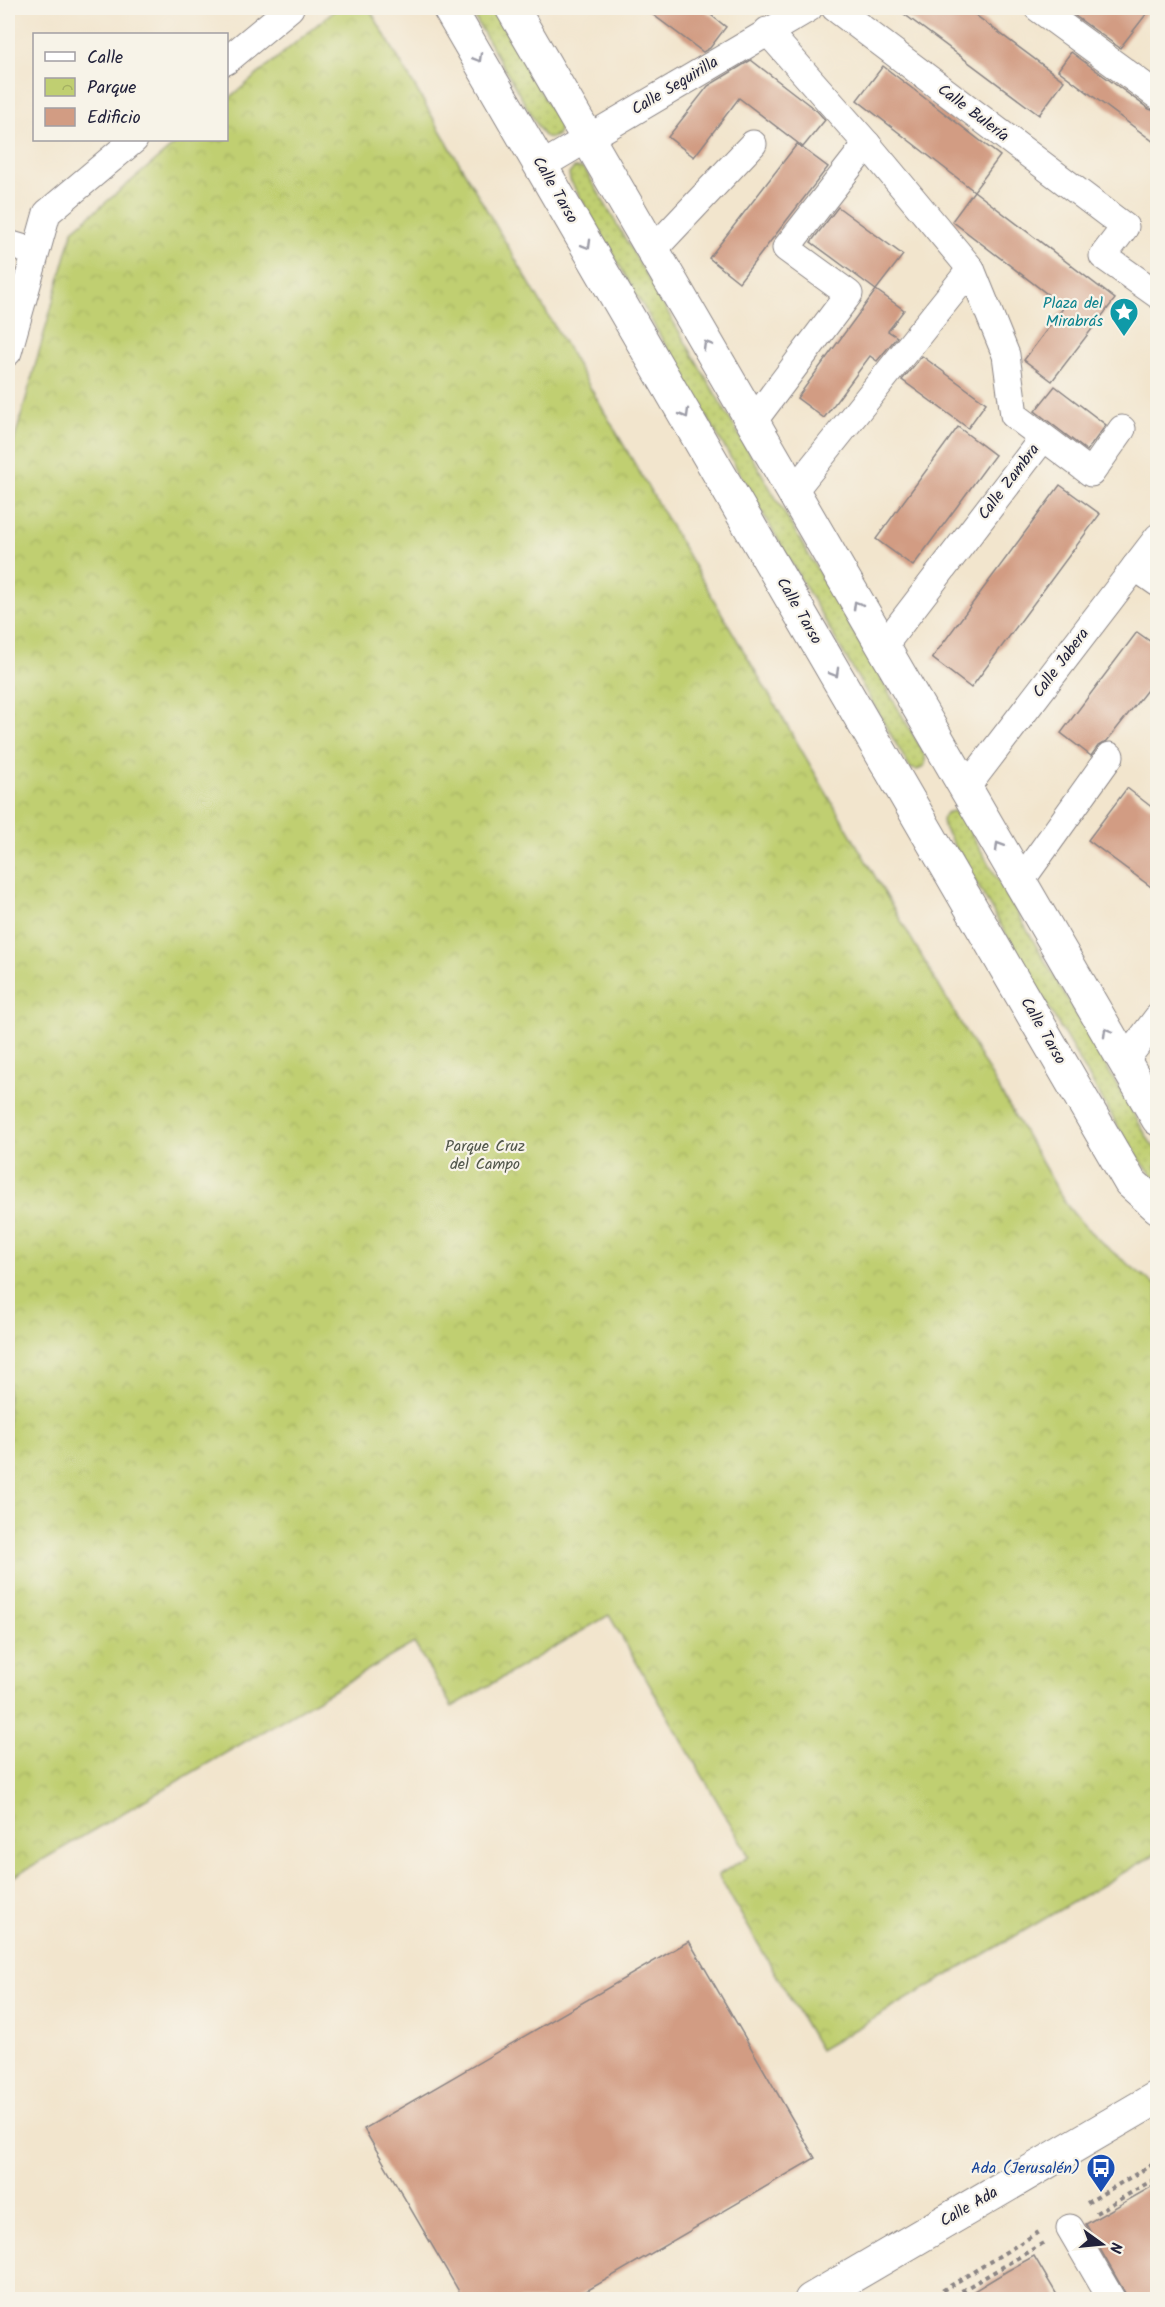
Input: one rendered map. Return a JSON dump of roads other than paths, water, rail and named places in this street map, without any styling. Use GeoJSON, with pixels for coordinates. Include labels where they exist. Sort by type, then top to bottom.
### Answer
{"type":"FeatureCollection","features":[{"type":"Feature","properties":{"kind":"street"},"geometry":{"type":"LineString","coordinates":[[228,59],[290,8]]}},
{"type":"Feature","properties":{"kind":"street","name":"Calle Tarso"},"geometry":{"type":"LineString","coordinates":[[449,8],[1130,1182],[1158,1207]]}},
{"type":"Feature","properties":{"kind":"street"},"geometry":{"type":"LineString","coordinates":[[512,8],[882,648],[1158,1119]]}},
{"type":"Feature","properties":{"kind":"street","name":"Calle Seguirilla"},"geometry":{"type":"LineString","coordinates":[[541,166],[809,8]]}},
{"type":"Feature","properties":{"kind":"street","name":"Calle Bulería"},"geometry":{"type":"LineString","coordinates":[[835,8],[1125,227],[1103,256],[1158,295]]}},
{"type":"Feature","properties":{"kind":"street"},"geometry":{"type":"LineString","coordinates":[[1038,8],[1158,96]]}},
{"type":"Feature","properties":{"kind":"street","name":"Calle Zambra"},"geometry":{"type":"LineString","coordinates":[[767,31],[867,144],[971,269],[1006,355],[1014,416],[1043,438],[882,648]]}},
{"type":"Feature","properties":{"kind":"street"},"geometry":{"type":"LineString","coordinates":[[8,352],[46,213],[133,141]]}},
{"type":"Feature","properties":{"kind":"street"},"geometry":{"type":"LineString","coordinates":[[652,251],[753,144]]}},
{"type":"Feature","properties":{"kind":"street"},"geometry":{"type":"LineString","coordinates":[[752,423],[849,294],[786,248],[867,144]]}},
{"type":"Feature","properties":{"kind":"street"},"geometry":{"type":"LineString","coordinates":[[8,244],[35,252]]}},
{"type":"Feature","properties":{"kind":"street"},"geometry":{"type":"LineString","coordinates":[[792,493],[971,269]]}},
{"type":"Feature","properties":{"kind":"street"},"geometry":{"type":"LineString","coordinates":[[1043,438],[1091,473],[1122,429]]}},
{"type":"Feature","properties":{"kind":"street","name":"Calle Jabera"},"geometry":{"type":"LineString","coordinates":[[965,789],[1158,537]]}},
{"type":"Feature","properties":{"kind":"street"},"geometry":{"type":"LineString","coordinates":[[1135,567],[1158,583]]}},
{"type":"Feature","properties":{"kind":"street"},"geometry":{"type":"LineString","coordinates":[[1020,882],[1110,756]]}},
{"type":"Feature","properties":{"kind":"street"},"geometry":{"type":"LineString","coordinates":[[1124,1062],[1158,1017]]}},
{"type":"Feature","properties":{"kind":"street","name":"Calle Ada"},"geometry":{"type":"LineString","coordinates":[[811,2300],[1158,2097]]}},
{"type":"Feature","properties":{"kind":"street"},"geometry":{"type":"LineString","coordinates":[[1070,2228],[1112,2300]]}},
{"type":"Feature","properties":{"kind":"place","name":"Plaza del Mirabrás"},"geometry":{"type":"Point","coordinates":[1124,338]}},
{"type":"Feature","properties":{"kind":"place","name":"Ada (Jerusalén)"},"geometry":{"type":"Point","coordinates":[1101,2194]}},
{"type":"Feature","properties":{"kind":"park label","name":"Parque Cruz del Campo"},"geometry":{"type":"Point","coordinates":[485,1155]}}]}
